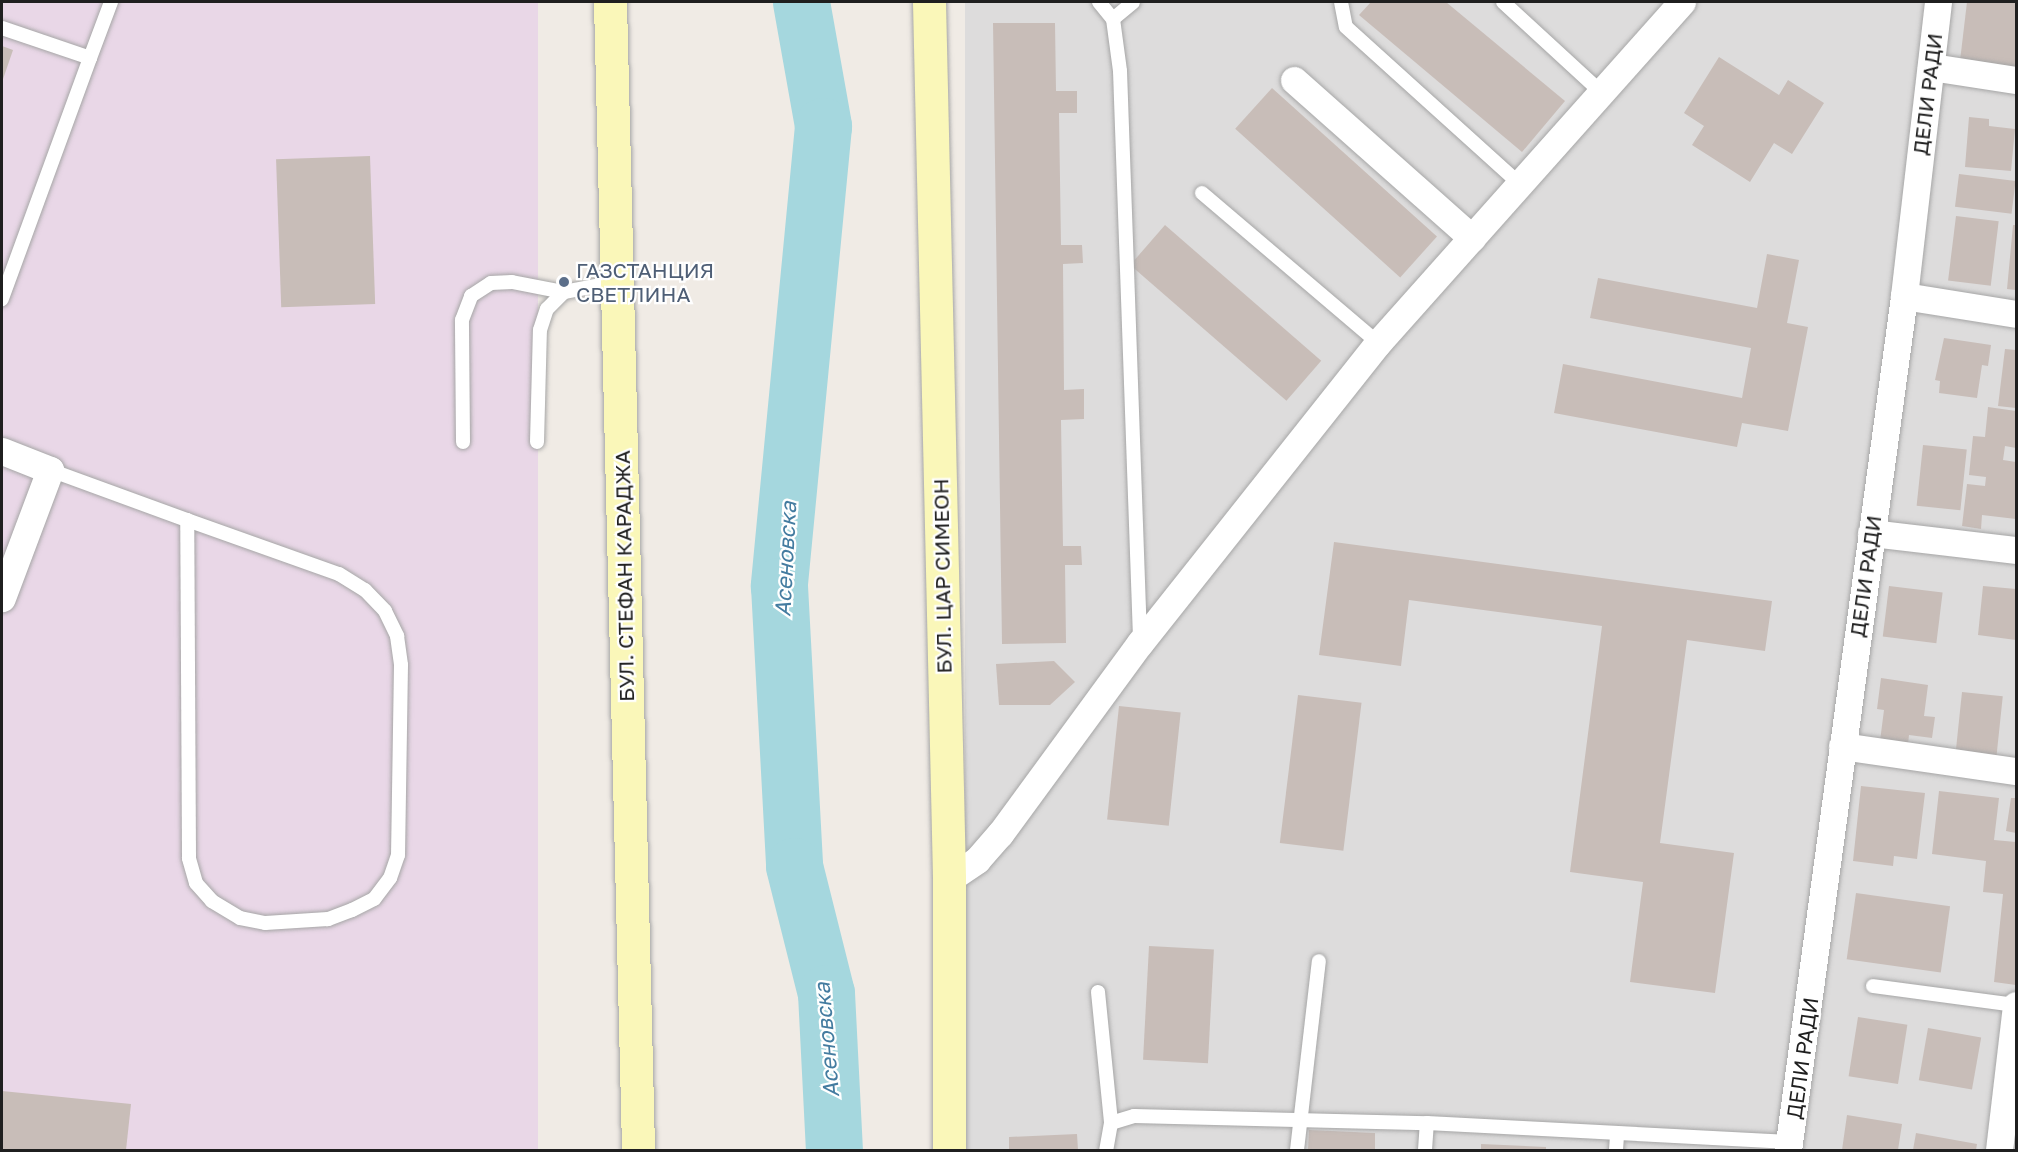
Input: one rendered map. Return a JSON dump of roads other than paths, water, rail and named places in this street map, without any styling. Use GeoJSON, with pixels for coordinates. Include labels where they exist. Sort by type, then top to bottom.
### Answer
{"type":"FeatureCollection","features":[{"type":"Feature","properties":{"kind":"main road","name":"БУЛ. СТЕФАН КАРАДЖА"},"geometry":{"type":"LineString","coordinates":[[610,2],[638,1150]]}},
{"type":"Feature","properties":{"kind":"main road","name":"БУЛ. ЦАР СИМЕОН"},"geometry":{"type":"LineString","coordinates":[[929,2],[949,879],[949,1150]]}},
{"type":"Feature","properties":{"kind":"street"},"geometry":{"type":"LineString","coordinates":[[949,879],[977,860],[1000,834],[1140,643],[1378,343],[1682,2]]}},
{"type":"Feature","properties":{"kind":"street","name":"ДЕЛИ РАДИ"},"geometry":{"type":"LineString","coordinates":[[1789,1146],[1904,297],[1938,2]]}},
{"type":"Feature","properties":{"kind":"street"},"geometry":{"type":"LineString","coordinates":[[1931,67],[2016,80]]}},
{"type":"Feature","properties":{"kind":"street"},"geometry":{"type":"LineString","coordinates":[[1294,80],[1472,238]]}},
{"type":"Feature","properties":{"kind":"street"},"geometry":{"type":"LineString","coordinates":[[1904,297],[2016,314]]}},
{"type":"Feature","properties":{"kind":"street"},"geometry":{"type":"LineString","coordinates":[[2,451],[50,470],[2,598]]}},
{"type":"Feature","properties":{"kind":"street"},"geometry":{"type":"LineString","coordinates":[[1871,533],[2016,550]]}},
{"type":"Feature","properties":{"kind":"street"},"geometry":{"type":"LineString","coordinates":[[1842,746],[2016,771]]}},
{"type":"Feature","properties":{"kind":"street"},"geometry":{"type":"LineString","coordinates":[[1999,1150],[2016,1005]]}},
{"type":"Feature","properties":{"kind":"lane"},"geometry":{"type":"LineString","coordinates":[[2,299],[111,2]]}},
{"type":"Feature","properties":{"kind":"lane"},"geometry":{"type":"LineString","coordinates":[[1099,2],[1113,20],[1120,71],[1140,643]]}},
{"type":"Feature","properties":{"kind":"lane"},"geometry":{"type":"LineString","coordinates":[[1113,20],[1133,2]]}},
{"type":"Feature","properties":{"kind":"lane"},"geometry":{"type":"LineString","coordinates":[[1341,2],[1346,27],[1520,184]]}},
{"type":"Feature","properties":{"kind":"lane"},"geometry":{"type":"LineString","coordinates":[[1503,2],[1601,92]]}},
{"type":"Feature","properties":{"kind":"lane"},"geometry":{"type":"LineString","coordinates":[[2,28],[90,58]]}},
{"type":"Feature","properties":{"kind":"lane"},"geometry":{"type":"LineString","coordinates":[[1202,194],[1378,343]]}},
{"type":"Feature","properties":{"kind":"lane"},"geometry":{"type":"LineString","coordinates":[[463,442],[462,320],[471,296],[490,283],[512,282],[564,292],[617,282]]}},
{"type":"Feature","properties":{"kind":"lane"},"geometry":{"type":"LineString","coordinates":[[537,442],[540,330],[547,309],[564,292]]}},
{"type":"Feature","properties":{"kind":"lane"},"geometry":{"type":"LineString","coordinates":[[50,470],[339,574],[365,590],[385,611],[397,636],[401,665],[398,855],[390,878],[374,899],[352,910],[328,919],[265,924],[240,918],[212,901],[196,883],[189,858],[187,520]]}},
{"type":"Feature","properties":{"kind":"lane"},"geometry":{"type":"LineString","coordinates":[[1297,1150],[1319,961]]}},
{"type":"Feature","properties":{"kind":"lane"},"geometry":{"type":"LineString","coordinates":[[1873,986],[2016,1005]]}},
{"type":"Feature","properties":{"kind":"lane"},"geometry":{"type":"LineString","coordinates":[[1098,992],[1111,1123],[1106,1150]]}},
{"type":"Feature","properties":{"kind":"lane"},"geometry":{"type":"LineString","coordinates":[[1111,1123],[1134,1116],[1426,1123],[1789,1146]]}},
{"type":"Feature","properties":{"kind":"lane"},"geometry":{"type":"LineString","coordinates":[[1425,1150],[1426,1123]]}},
{"type":"Feature","properties":{"kind":"lane"},"geometry":{"type":"LineString","coordinates":[[1616,1150],[1617,1134]]}},
{"type":"Feature","properties":{"kind":"waterway","name":"Асеновска"},"geometry":{"type":"LineString","coordinates":[[801,2],[823,126],[779,586],[794,866],[826,993],[834,1150]]}},
{"type":"Feature","properties":{"kind":"place","name":"ГАЗСТАНЦИЯ СВЕТЛИНА"},"geometry":{"type":"Point","coordinates":[564,282]}}]}
